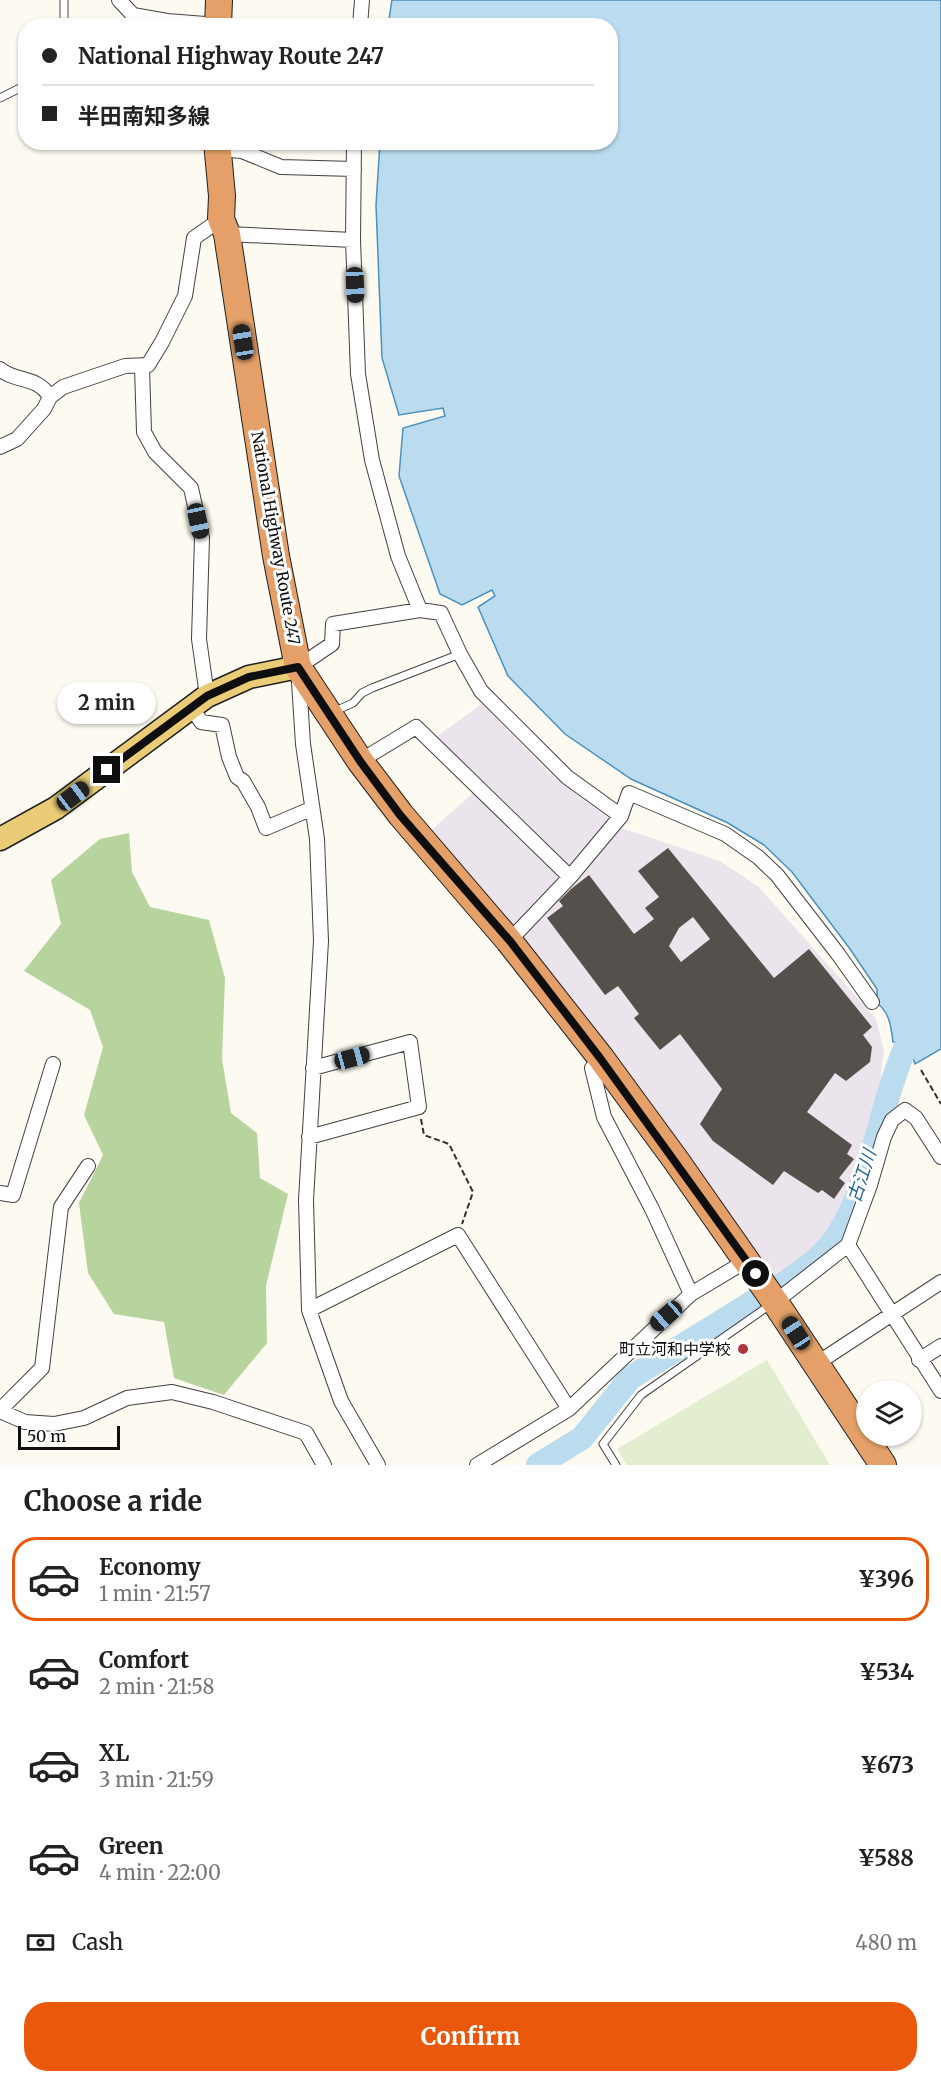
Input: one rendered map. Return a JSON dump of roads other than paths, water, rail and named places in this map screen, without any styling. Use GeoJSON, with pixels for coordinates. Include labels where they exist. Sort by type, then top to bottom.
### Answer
{"type":"FeatureCollection","features":[{"type":"Feature","properties":{"kind":"highway"},"geometry":{"type":"LineString","coordinates":[[218,18],[219,0]]}},
{"type":"Feature","properties":{"kind":"highway","name":"National Highway Route 247"},"geometry":{"type":"LineString","coordinates":[[217,150],[224,226],[276,556],[298,667],[328,715],[400,815],[510,941],[600,1058],[775,1302],[883,1465]]}},
{"type":"Feature","properties":{"kind":"main road"},"geometry":{"type":"LineString","coordinates":[[0,839],[56,808],[199,701],[249,677],[298,667]]}},
{"type":"Feature","properties":{"kind":"street"},"geometry":{"type":"LineString","coordinates":[[120,0],[133,15],[150,18]]}},
{"type":"Feature","properties":{"kind":"street"},"geometry":{"type":"LineString","coordinates":[[361,18],[362,0]]}},
{"type":"Feature","properties":{"kind":"street"},"geometry":{"type":"LineString","coordinates":[[237,150],[281,167],[354,169]]}},
{"type":"Feature","properties":{"kind":"street"},"geometry":{"type":"LineString","coordinates":[[354,150],[353,240],[358,374],[372,460],[398,556],[420,610]]}},
{"type":"Feature","properties":{"kind":"street"},"geometry":{"type":"LineString","coordinates":[[0,447],[16,438],[44,409],[50,397],[63,387],[124,366],[148,365],[185,296],[194,238],[224,226],[353,240]]}},
{"type":"Feature","properties":{"kind":"street"},"geometry":{"type":"LineString","coordinates":[[142,367],[144,432],[155,452],[191,488],[202,537],[199,639],[201,722],[222,725],[229,757],[237,777],[243,781],[258,807],[266,828],[313,811]]}},
{"type":"Feature","properties":{"kind":"street"},"geometry":{"type":"LineString","coordinates":[[0,369],[8,376],[26,378],[37,384],[50,397]]}},
{"type":"Feature","properties":{"kind":"street"},"geometry":{"type":"LineString","coordinates":[[378,1465],[341,1401],[309,1310],[306,1200],[321,941],[317,839],[303,744],[298,667],[332,644],[333,624],[420,610],[441,613],[460,654],[481,691],[567,777],[621,816]]}},
{"type":"Feature","properties":{"kind":"street"},"geometry":{"type":"LineString","coordinates":[[360,761],[416,727],[570,877]]}},
{"type":"Feature","properties":{"kind":"street"},"geometry":{"type":"LineString","coordinates":[[510,941],[570,877],[621,816],[629,793],[725,834],[758,857],[777,875],[872,1002]]}},
{"type":"Feature","properties":{"kind":"street"},"geometry":{"type":"LineString","coordinates":[[309,1137],[419,1107],[410,1042],[313,1068]]}},
{"type":"Feature","properties":{"kind":"street"},"geometry":{"type":"LineString","coordinates":[[600,1058],[592,1068],[604,1117],[652,1209],[691,1294]]}},
{"type":"Feature","properties":{"kind":"street"},"geometry":{"type":"LineString","coordinates":[[0,1193],[13,1195],[53,1064]]}},
{"type":"Feature","properties":{"kind":"street"},"geometry":{"type":"LineString","coordinates":[[775,1302],[848,1245],[870,1185],[884,1137],[892,1120],[904,1110],[916,1118],[941,1157]]}},
{"type":"Feature","properties":{"kind":"street"},"geometry":{"type":"LineString","coordinates":[[88,1166],[62,1207],[42,1368],[0,1410],[25,1422],[54,1424],[84,1418],[127,1398],[172,1392],[213,1402],[306,1433],[324,1465]]}},
{"type":"Feature","properties":{"kind":"street"},"geometry":{"type":"LineString","coordinates":[[309,1310],[458,1235],[569,1409]]}},
{"type":"Feature","properties":{"kind":"street"},"geometry":{"type":"LineString","coordinates":[[848,1245],[919,1360],[941,1391]]}},
{"type":"Feature","properties":{"kind":"street"},"geometry":{"type":"LineString","coordinates":[[477,1465],[569,1409],[691,1294],[746,1261]]}},
{"type":"Feature","properties":{"kind":"street"},"geometry":{"type":"LineString","coordinates":[[816,1364],[941,1282]]}},
{"type":"Feature","properties":{"kind":"street"},"geometry":{"type":"LineString","coordinates":[[919,1360],[941,1346]]}},
{"type":"Feature","properties":{"kind":"lane"},"geometry":{"type":"LineString","coordinates":[[64,0],[64,18]]}},
{"type":"Feature","properties":{"kind":"lane"},"geometry":{"type":"LineString","coordinates":[[0,98],[18,89]]}},
{"type":"Feature","properties":{"kind":"lane"},"geometry":{"type":"LineString","coordinates":[[328,715],[353,702],[362,693],[372,688],[460,654]]}},
{"type":"Feature","properties":{"kind":"lane"},"geometry":{"type":"LineString","coordinates":[[616,1465],[603,1444],[641,1395],[775,1302]]}},
{"type":"Feature","properties":{"kind":"water"},"geometry":{"type":"Polygon","coordinates":[[[392,0],[941,0],[941,1049],[915,1064],[908,1042],[893,1042],[887,1016],[877,1003],[877,989],[792,872],[764,845],[728,823],[631,779],[565,734],[508,676],[478,607],[495,596],[492,590],[462,605],[440,594],[399,476],[403,428],[445,416],[443,408],[399,415],[382,358],[376,205],[380,150],[618,150],[618,18],[389,18],[392,0]]]}},
{"type":"Feature","properties":{"kind":"waterway","name":"古江川"},"geometry":{"type":"LineString","coordinates":[[779,1287],[825,1251],[850,1213],[869,1165],[890,1090],[908,1042]]}},
{"type":"Feature","properties":{"kind":"waterway","name":"古江川"},"geometry":{"type":"LineString","coordinates":[[538,1465],[582,1438],[630,1378],[758,1299]]}},
{"type":"Feature","properties":{"kind":"place","name":"町立河和中学校"},"geometry":{"type":"Point","coordinates":[743,1349]}}]}
